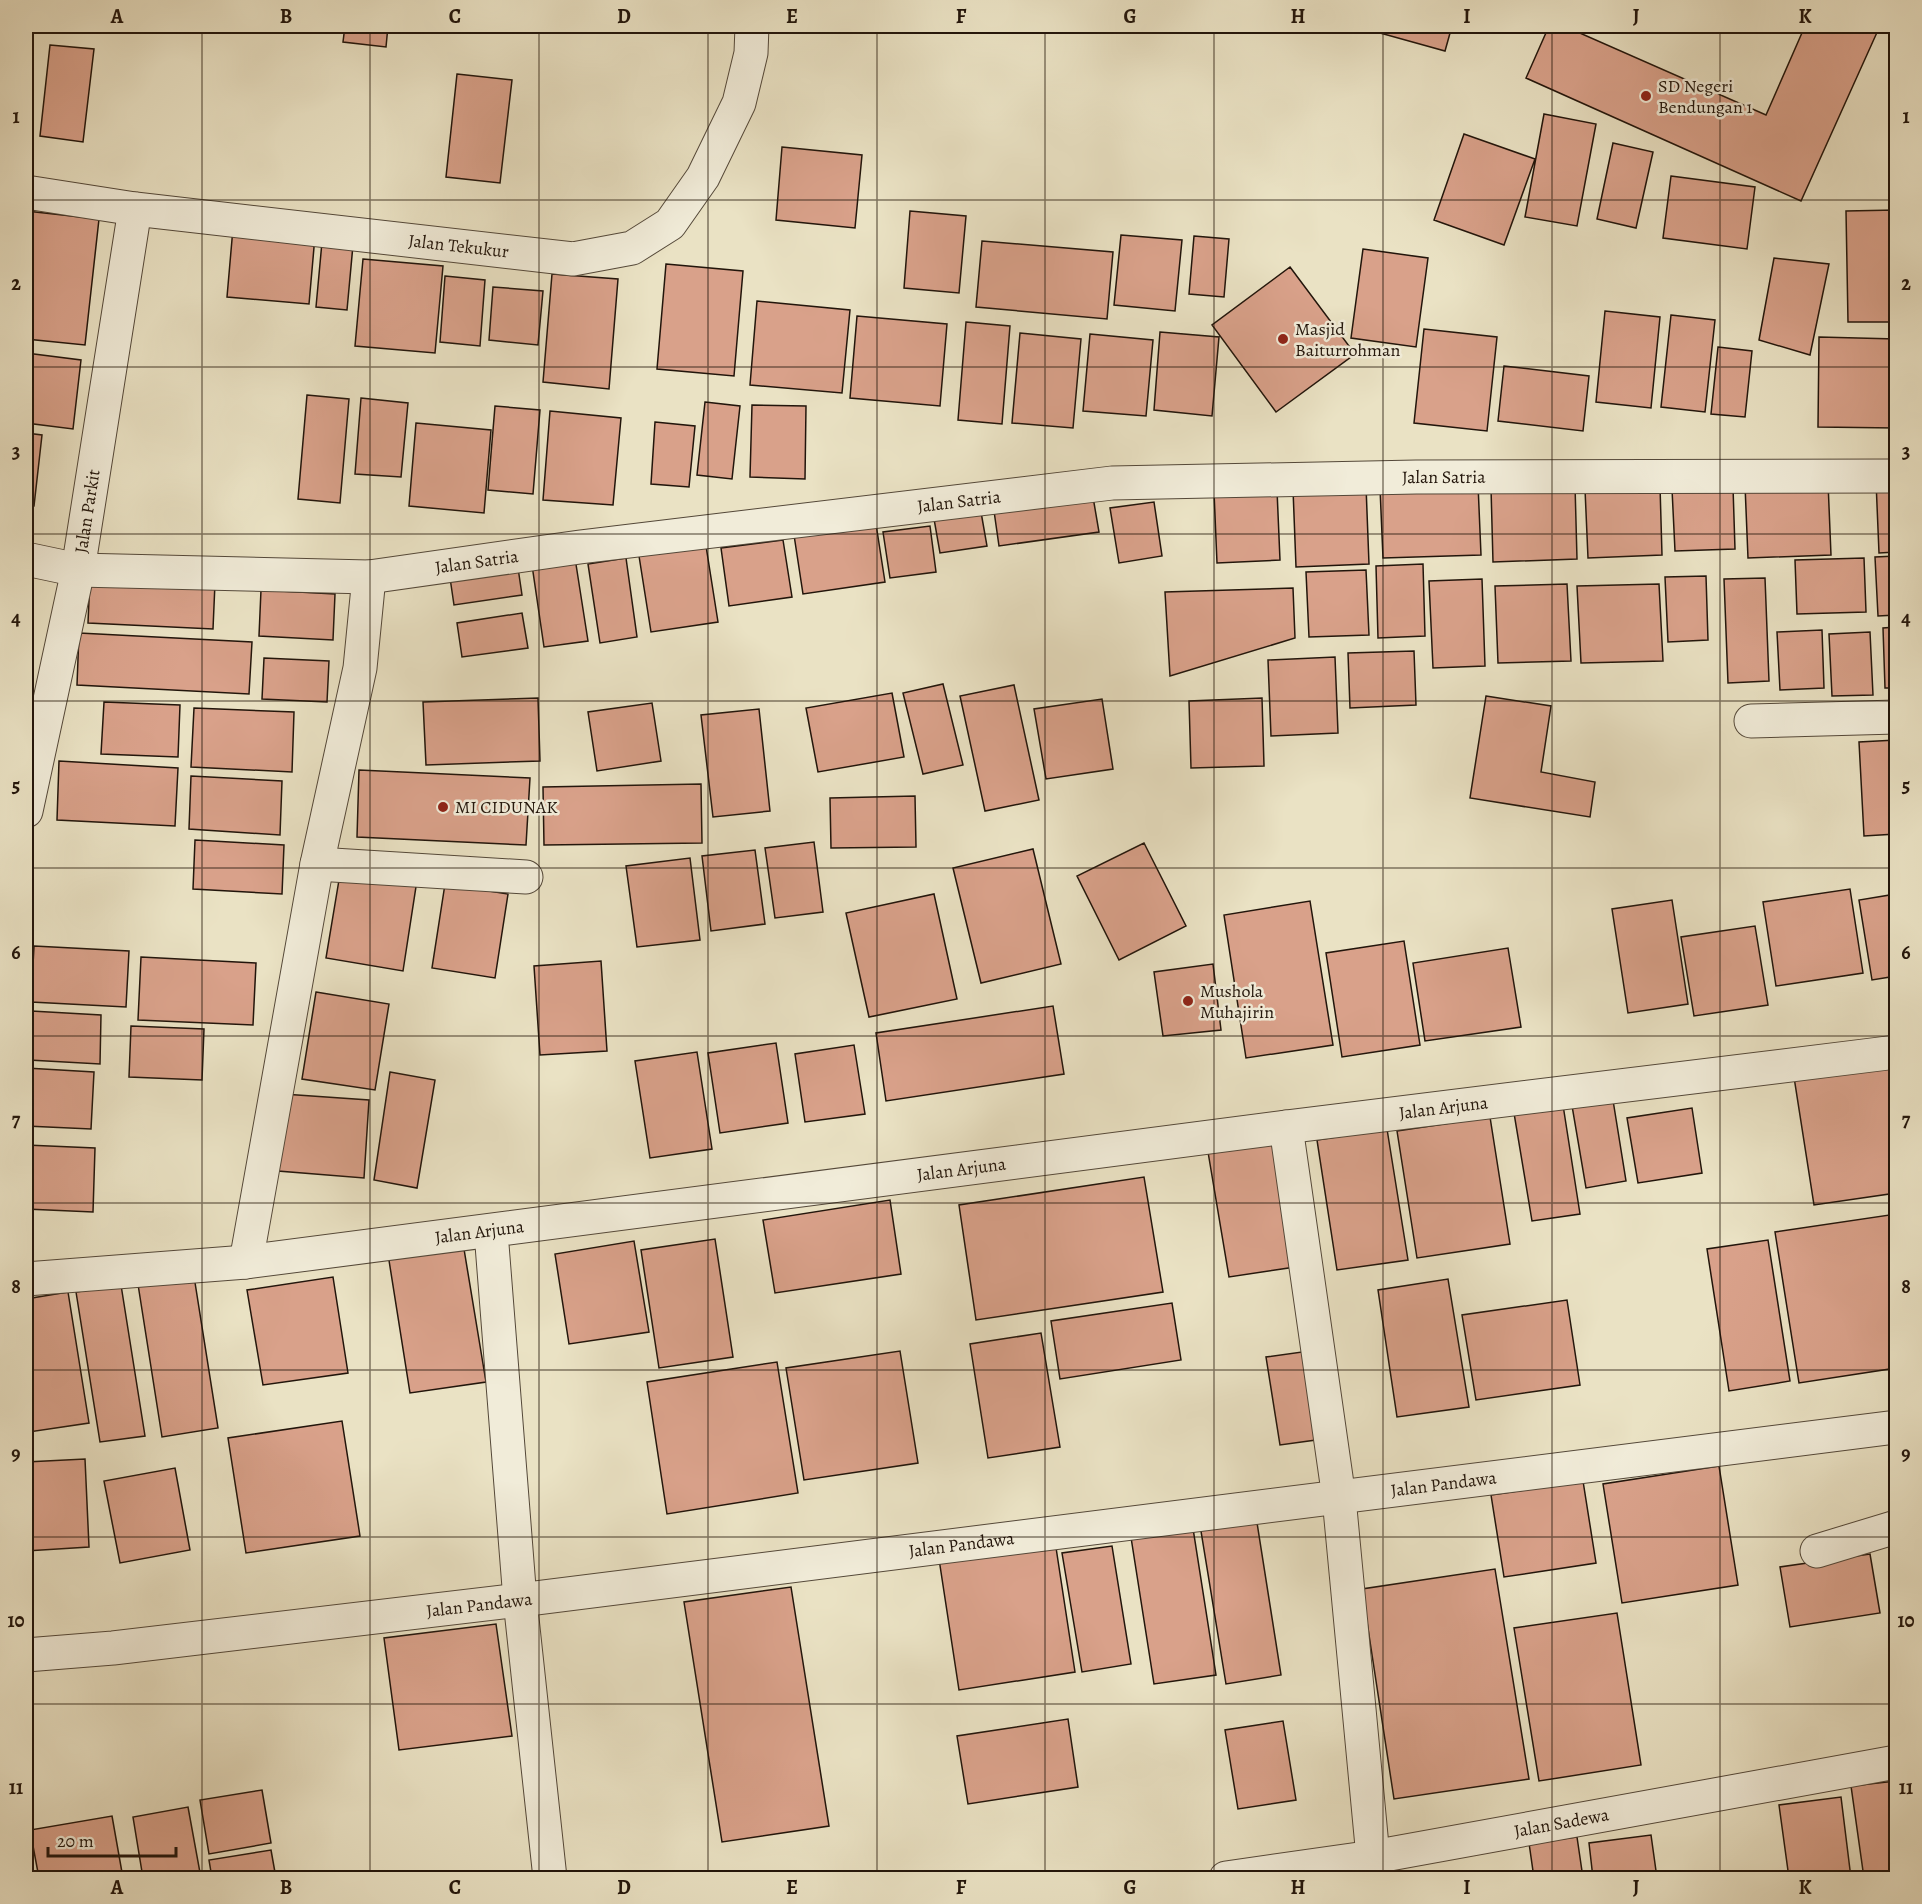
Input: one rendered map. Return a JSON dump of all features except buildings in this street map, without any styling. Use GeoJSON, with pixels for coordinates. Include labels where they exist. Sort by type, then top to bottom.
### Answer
{"type":"FeatureCollection","features":[{"type":"Feature","properties":{"kind":"street","name":"Jalan Tekukur"},"geometry":{"type":"LineString","coordinates":[[26,192],[135,209],[573,259],[632,248],[670,224],[704,177],[739,103],[751,53],[752,26]]}},
{"type":"Feature","properties":{"kind":"street","name":"Jalan Parkit"},"geometry":{"type":"LineString","coordinates":[[26,811],[78,570],[135,209]]}},
{"type":"Feature","properties":{"kind":"street","name":"Jalan Satria"},"geometry":{"type":"LineString","coordinates":[[26,560],[78,570],[369,577],[580,547],[1112,483],[1416,477],[1896,476]]}},
{"type":"Feature","properties":{"kind":"street"},"geometry":{"type":"LineString","coordinates":[[246,1262],[317,864],[360,668],[369,577]]}},
{"type":"Feature","properties":{"kind":"street"},"geometry":{"type":"LineString","coordinates":[[1751,721],[1896,717]]}},
{"type":"Feature","properties":{"kind":"street"},"geometry":{"type":"LineString","coordinates":[[317,864],[526,877]]}},
{"type":"Feature","properties":{"kind":"street","name":"Jalan Arjuna"},"geometry":{"type":"LineString","coordinates":[[26,1280],[246,1262],[1286,1127],[1896,1052]]}},
{"type":"Feature","properties":{"kind":"street"},"geometry":{"type":"LineString","coordinates":[[1286,1127],[1339,1498],[1374,1868]]}},
{"type":"Feature","properties":{"kind":"street"},"geometry":{"type":"LineString","coordinates":[[491,1232],[520,1600],[550,1878]]}},
{"type":"Feature","properties":{"kind":"street","name":"Jalan Pandawa"},"geometry":{"type":"LineString","coordinates":[[26,1655],[114,1648],[520,1600],[1896,1427]]}},
{"type":"Feature","properties":{"kind":"street"},"geometry":{"type":"LineString","coordinates":[[1817,1551],[1896,1527]]}},
{"type":"Feature","properties":{"kind":"street","name":"Jalan Sadewa"},"geometry":{"type":"LineString","coordinates":[[1226,1878],[1374,1868],[1896,1762]]}},
{"type":"Feature","properties":{"kind":"place","name":"SD Negeri Bendungan 1"},"geometry":{"type":"Point","coordinates":[1646,96]}},
{"type":"Feature","properties":{"kind":"place","name":"Masjid Baiturrohman"},"geometry":{"type":"Point","coordinates":[1283,339]}},
{"type":"Feature","properties":{"kind":"place","name":"MI CIDUNAK"},"geometry":{"type":"Point","coordinates":[443,807]}},
{"type":"Feature","properties":{"kind":"place","name":"Mushola Muhajirin"},"geometry":{"type":"Point","coordinates":[1188,1001]}}]}
